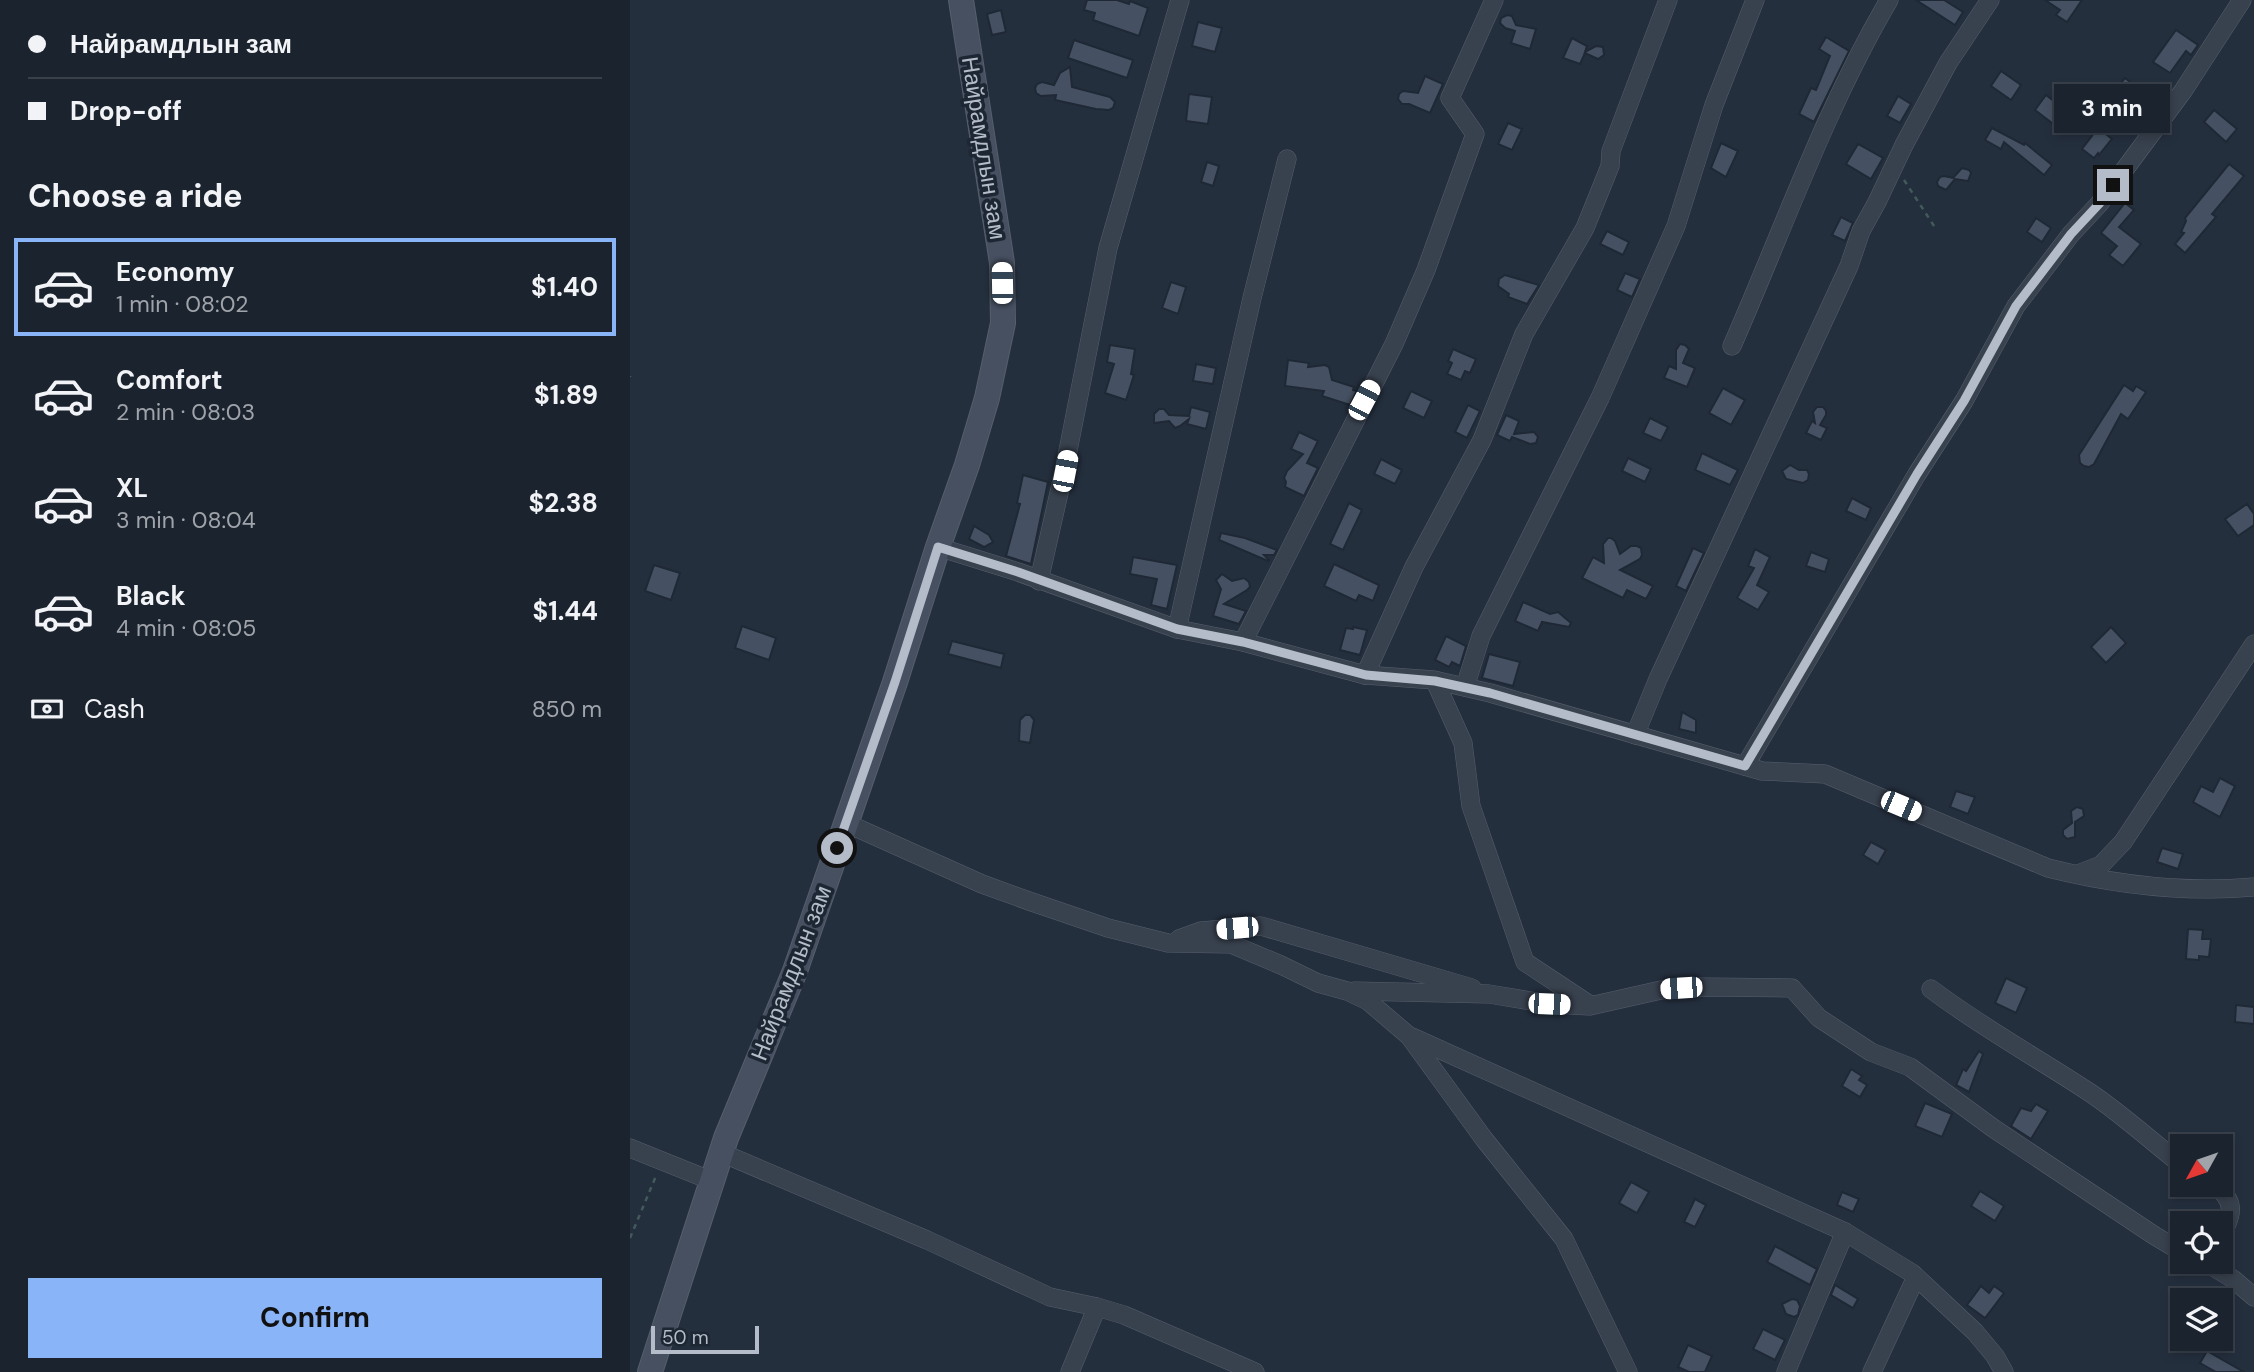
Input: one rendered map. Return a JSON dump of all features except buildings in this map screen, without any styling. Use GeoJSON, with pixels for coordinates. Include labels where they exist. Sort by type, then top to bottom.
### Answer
{"type":"FeatureCollection","features":[{"type":"Feature","properties":{"kind":"main road","name":"Найрамдлын зам"},"geometry":{"type":"LineString","coordinates":[[650,1372],[712,1181],[795,971],[895,682],[987,398],[1003,323],[1002,263],[961,0]]}},
{"type":"Feature","properties":{"kind":"street"},"geometry":{"type":"LineString","coordinates":[[1039,581],[1065,471],[1108,248],[1180,0]]}},
{"type":"Feature","properties":{"kind":"street"},"geometry":{"type":"LineString","coordinates":[[1243,642],[1394,344],[1426,270],[1475,134],[1450,98],[1493,0]]}},
{"type":"Feature","properties":{"kind":"street"},"geometry":{"type":"LineString","coordinates":[[1366,675],[1414,568],[1482,440],[1524,334],[1585,228],[1610,166],[1611,150],[1668,0]]}},
{"type":"Feature","properties":{"kind":"street"},"geometry":{"type":"LineString","coordinates":[[1465,687],[1481,636],[1600,398],[1676,226],[1714,105],[1755,0]]}},
{"type":"Feature","properties":{"kind":"street"},"geometry":{"type":"LineString","coordinates":[[1732,346],[1832,110],[1889,0]]}},
{"type":"Feature","properties":{"kind":"street"},"geometry":{"type":"LineString","coordinates":[[1635,735],[1658,679],[1849,266],[1861,231],[1948,63],[1990,0]]}},
{"type":"Feature","properties":{"kind":"street"},"geometry":{"type":"LineString","coordinates":[[1745,766],[1917,474],[1964,401],[2016,306],[2071,234],[2099,204],[2183,91],[2242,0]]}},
{"type":"Feature","properties":{"kind":"street"},"geometry":{"type":"LineString","coordinates":[[2248,0],[2254,3]]}},
{"type":"Feature","properties":{"kind":"street"},"geometry":{"type":"LineString","coordinates":[[1177,629],[1252,298],[1287,159]]}},
{"type":"Feature","properties":{"kind":"street"},"geometry":{"type":"LineString","coordinates":[[938,547],[1177,629],[1243,642],[1366,675],[1435,681],[1465,687],[1762,771],[1825,774],[2028,860],[2075,875],[2169,889],[2254,887]]}},
{"type":"Feature","properties":{"kind":"street"},"geometry":{"type":"LineString","coordinates":[[2075,875],[2101,865],[2123,842],[2254,644]]}},
{"type":"Feature","properties":{"kind":"street"},"geometry":{"type":"LineString","coordinates":[[1435,681],[1463,744],[1471,806],[1525,962],[1590,1006]]}},
{"type":"Feature","properties":{"kind":"street"},"geometry":{"type":"LineString","coordinates":[[846,823],[982,884],[1108,928],[1168,943],[1231,944],[1318,983],[1347,991],[1368,1001],[1409,1036],[1484,1139],[1564,1239],[1628,1372]]}},
{"type":"Feature","properties":{"kind":"street"},"geometry":{"type":"LineString","coordinates":[[1168,943],[1201,931],[1261,926],[1489,994],[1549,1004],[1590,1006],[1661,990],[1700,987],[1792,988],[1819,1018],[1871,1052],[1910,1067],[1993,1128],[2170,1244]]}},
{"type":"Feature","properties":{"kind":"street"},"geometry":{"type":"LineString","coordinates":[[1931,989],[1961,1012],[2091,1093],[2170,1155]]}},
{"type":"Feature","properties":{"kind":"street"},"geometry":{"type":"LineString","coordinates":[[1347,991],[1489,994]]}},
{"type":"Feature","properties":{"kind":"street"},"geometry":{"type":"LineString","coordinates":[[1409,1036],[1845,1232],[1916,1277],[1975,1332],[1995,1356],[2004,1372]]}},
{"type":"Feature","properties":{"kind":"street"},"geometry":{"type":"LineString","coordinates":[[630,1148],[712,1181]]}},
{"type":"Feature","properties":{"kind":"street"},"geometry":{"type":"LineString","coordinates":[[722,1153],[927,1240],[1050,1297],[1124,1315],[1255,1372]]}},
{"type":"Feature","properties":{"kind":"street"},"geometry":{"type":"LineString","coordinates":[[1786,1372],[1845,1232]]}},
{"type":"Feature","properties":{"kind":"street"},"geometry":{"type":"LineString","coordinates":[[2225,1274],[2254,1297]]}},
{"type":"Feature","properties":{"kind":"street"},"geometry":{"type":"LineString","coordinates":[[1872,1372],[1916,1277]]}},
{"type":"Feature","properties":{"kind":"street"},"geometry":{"type":"LineString","coordinates":[[1070,1372],[1097,1307]]}},
{"type":"Feature","properties":{"kind":"path"},"geometry":{"type":"LineString","coordinates":[[1897,161],[1905,183],[1936,229]]}},
{"type":"Feature","properties":{"kind":"path"},"geometry":{"type":"LineString","coordinates":[[630,1238],[655,1180],[659,1159]]}},
{"type":"Feature","properties":{"kind":"route"},"geometry":{"type":"LineString","coordinates":[[837,848],[895,682],[938,547],[1018,572],[1177,629],[1243,642],[1366,675],[1435,681],[1490,693],[1745,766],[1917,474],[1964,401],[2016,306],[2071,234],[2113,185]]}}]}
